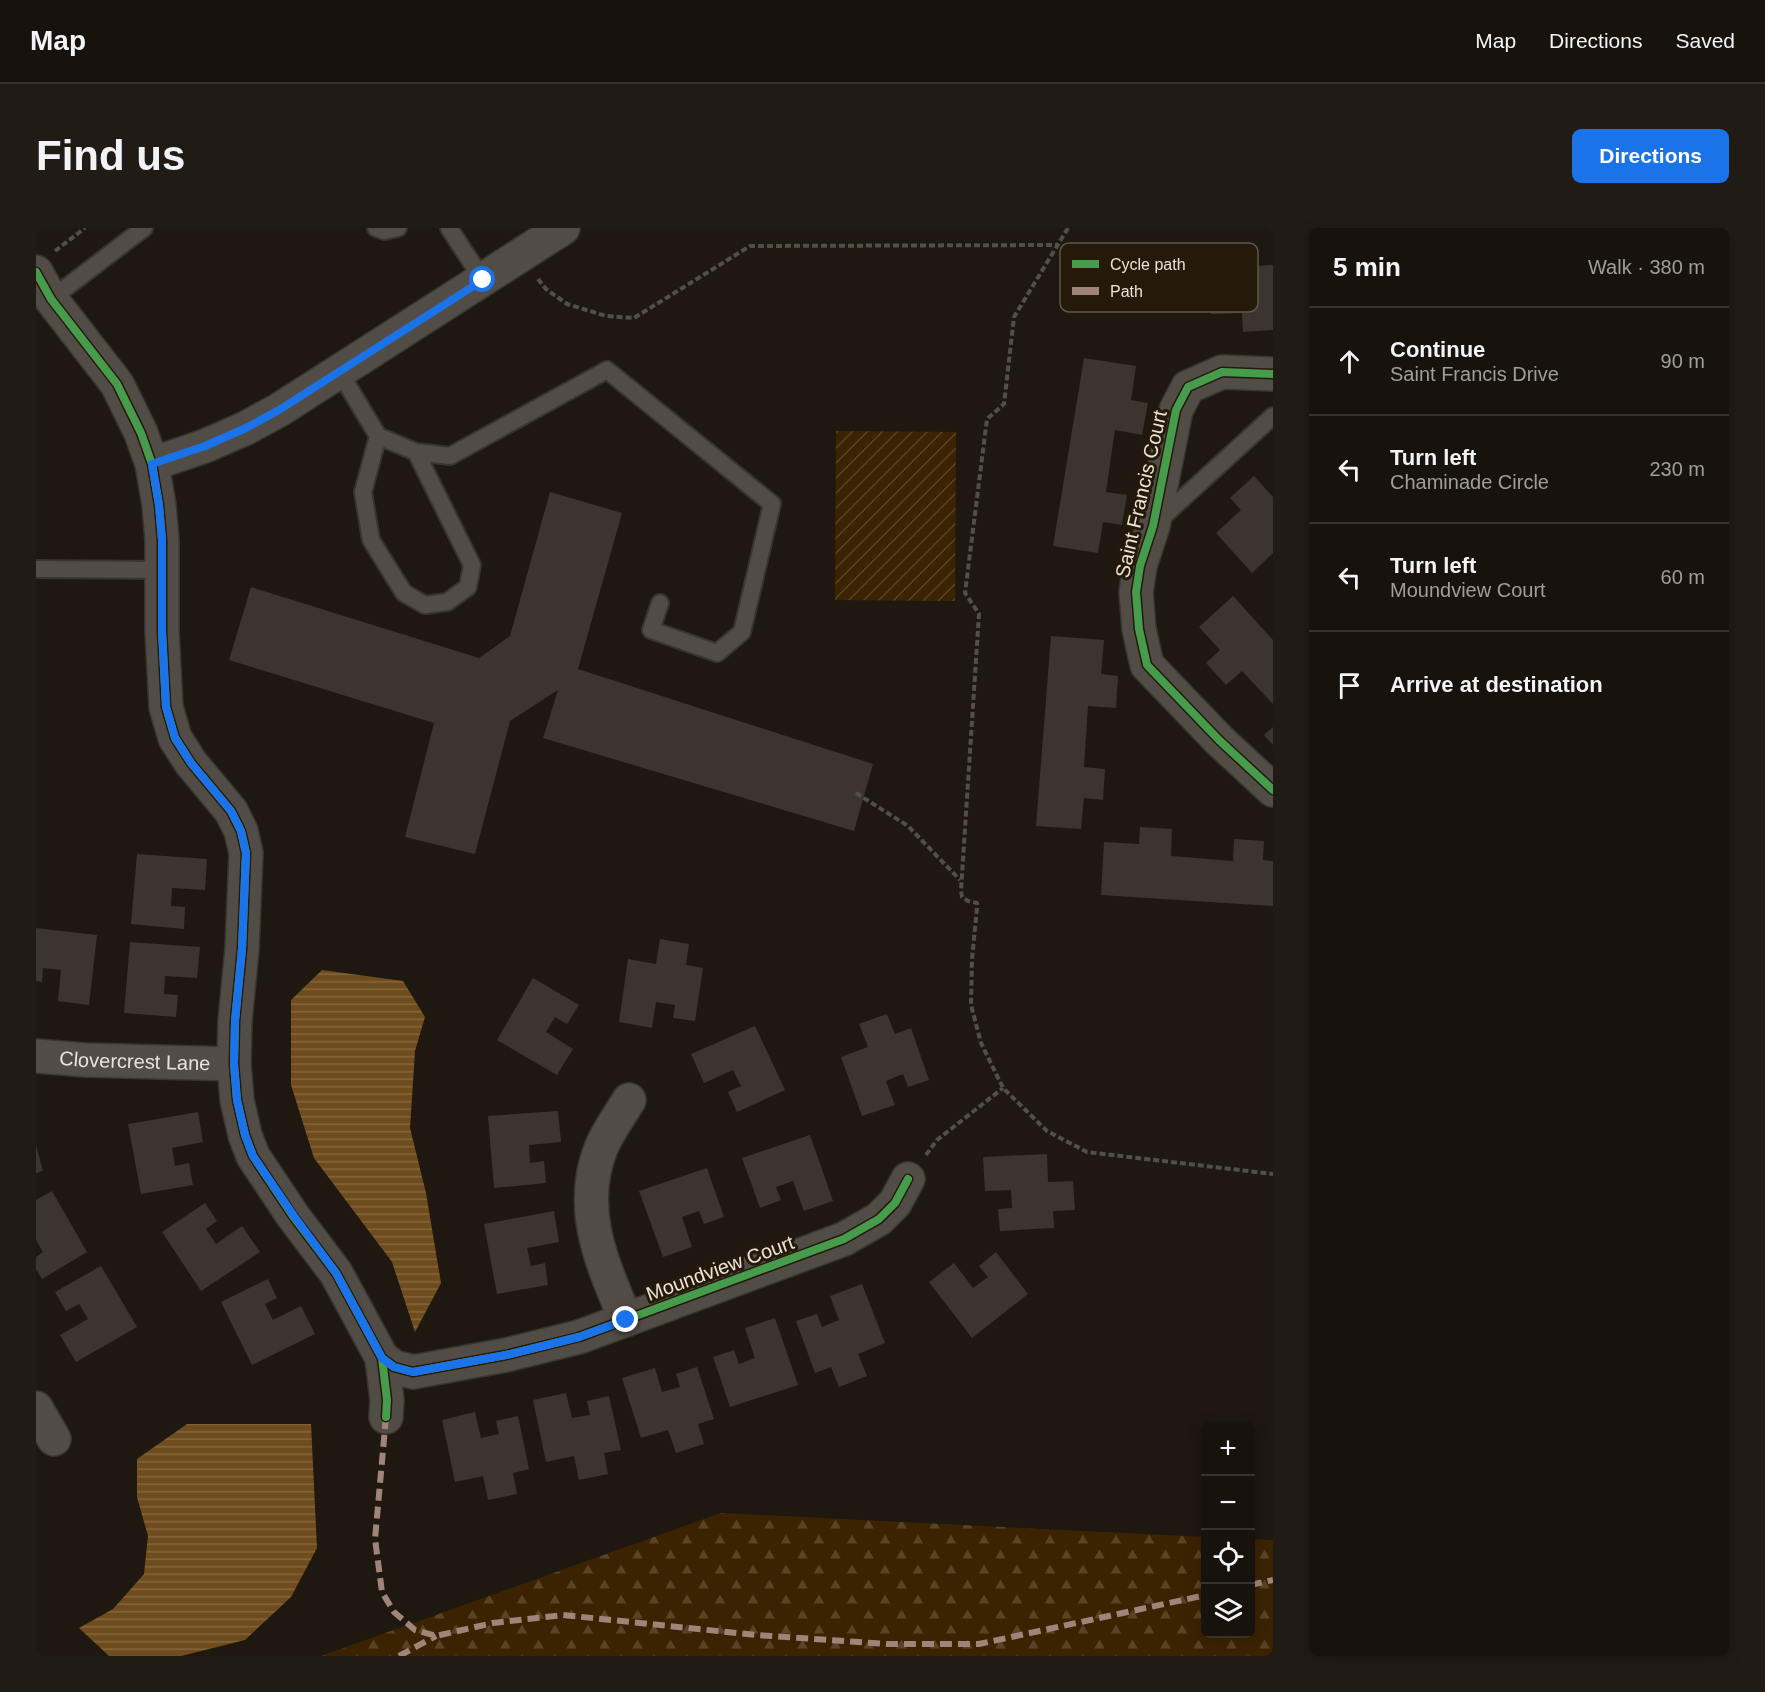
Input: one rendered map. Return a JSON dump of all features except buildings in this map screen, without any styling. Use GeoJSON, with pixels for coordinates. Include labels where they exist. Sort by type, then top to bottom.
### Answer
{"type":"FeatureCollection","features":[{"type":"Feature","properties":{"kind":"street"},"geometry":{"type":"LineString","coordinates":[[152,464],[205,446],[279,410],[563,228]]}},
{"type":"Feature","properties":{"kind":"street"},"geometry":{"type":"LineString","coordinates":[[47,274],[117,384],[141,433],[152,464],[159,505],[166,707],[175,738],[191,763],[231,811],[241,831],[246,853],[234,1064],[237,1100],[245,1135],[253,1156],[336,1273],[382,1358],[387,1400],[386,1417]]}},
{"type":"Feature","properties":{"kind":"street","name":"Saint Francis Court"},"geometry":{"type":"LineString","coordinates":[[1273,374],[1222,372],[1188,387],[1176,410],[1153,526],[1140,566],[1136,592],[1139,629],[1147,665],[1219,740],[1273,790]]}},
{"type":"Feature","properties":{"kind":"street","name":"Clovercrest Lane"},"geometry":{"type":"LineString","coordinates":[[36,1056],[85,1060],[234,1064]]}},
{"type":"Feature","properties":{"kind":"street"},"geometry":{"type":"LineString","coordinates":[[626,1320],[609,1281],[593,1232],[590,1204],[593,1176],[602,1146],[629,1100]]}},
{"type":"Feature","properties":{"kind":"street","name":"Moundview Court"},"geometry":{"type":"LineString","coordinates":[[382,1358],[394,1367],[413,1372],[506,1355],[579,1337],[844,1239],[879,1219],[895,1203],[908,1179]]}},
{"type":"Feature","properties":{"kind":"street"},"geometry":{"type":"LineString","coordinates":[[36,1408],[54,1439]]}},
{"type":"Feature","properties":{"kind":"lane"},"geometry":{"type":"LineString","coordinates":[[47,274],[144,228]]}},
{"type":"Feature","properties":{"kind":"lane"},"geometry":{"type":"LineString","coordinates":[[376,228],[384,231],[398,228]]}},
{"type":"Feature","properties":{"kind":"lane"},"geometry":{"type":"LineString","coordinates":[[449,228],[483,280]]}},
{"type":"Feature","properties":{"kind":"lane"},"geometry":{"type":"LineString","coordinates":[[339,371],[378,436],[416,452],[450,456],[607,370],[772,504],[742,632],[717,653],[651,630],[660,603]]}},
{"type":"Feature","properties":{"kind":"lane"},"geometry":{"type":"LineString","coordinates":[[1153,526],[1273,416]]}},
{"type":"Feature","properties":{"kind":"lane"},"geometry":{"type":"LineString","coordinates":[[378,436],[363,492],[371,540],[404,593],[425,605],[447,602],[468,587],[472,565],[416,452]]}},
{"type":"Feature","properties":{"kind":"lane"},"geometry":{"type":"LineString","coordinates":[[36,569],[162,570]]}},
{"type":"Feature","properties":{"kind":"path"},"geometry":{"type":"LineString","coordinates":[[47,274],[85,228]]}},
{"type":"Feature","properties":{"kind":"path"},"geometry":{"type":"LineString","coordinates":[[1068,228],[1014,317],[1004,404],[987,419],[965,593],[979,614],[961,880],[962,897],[977,903],[971,1005],[981,1043],[1003,1088],[1047,1131],[1087,1152],[1273,1174]]}},
{"type":"Feature","properties":{"kind":"path"},"geometry":{"type":"LineString","coordinates":[[519,256],[546,289],[567,304],[606,316],[634,318],[750,246],[1058,245]]}},
{"type":"Feature","properties":{"kind":"path"},"geometry":{"type":"LineString","coordinates":[[856,793],[908,826],[961,880]]}},
{"type":"Feature","properties":{"kind":"path"},"geometry":{"type":"LineString","coordinates":[[908,1179],[937,1140],[1003,1088]]}},
{"type":"Feature","properties":{"kind":"green space"},"geometry":{"type":"Polygon","coordinates":[[[836,431],[956,432],[955,601],[835,600],[836,431]]]}},
{"type":"Feature","properties":{"kind":"green space"},"geometry":{"type":"Polygon","coordinates":[[[721,1513],[1201,1537],[1201,1638],[1255,1638],[1255,1539],[1273,1540],[1273,1656],[321,1656],[721,1513]]]}},
{"type":"Feature","properties":{"kind":"shaded area"},"geometry":{"type":"Polygon","coordinates":[[[322,970],[403,981],[425,1017],[415,1051],[410,1128],[426,1193],[441,1283],[415,1332],[392,1262],[314,1158],[291,1085],[291,1000],[322,970]]]}},
{"type":"Feature","properties":{"kind":"shaded area"},"geometry":{"type":"Polygon","coordinates":[[[187,1424],[311,1424],[317,1548],[291,1597],[245,1640],[181,1656],[109,1656],[79,1628],[113,1609],[144,1574],[148,1536],[137,1497],[137,1459],[187,1424]]]}},
{"type":"Feature","properties":{"kind":"marked path"},"geometry":{"type":"LineString","coordinates":[[386,1417],[375,1539],[382,1592],[394,1612],[415,1630],[436,1636],[493,1623],[563,1615],[756,1635],[887,1644],[979,1644],[1201,1596]]}},
{"type":"Feature","properties":{"kind":"marked path"},"geometry":{"type":"LineString","coordinates":[[1255,1584],[1273,1580]]}},
{"type":"Feature","properties":{"kind":"marked path"},"geometry":{"type":"LineString","coordinates":[[399,1656],[436,1636]]}},
{"type":"Feature","properties":{"kind":"cycle path"},"geometry":{"type":"LineString","coordinates":[[36,272],[51,299],[117,384],[141,433],[152,464],[162,540],[162,631],[166,707],[175,738],[191,763],[231,811],[241,831],[246,853],[234,1064],[237,1100],[245,1135],[253,1156],[293,1216],[336,1273],[382,1358],[387,1400],[386,1417]]}},
{"type":"Feature","properties":{"kind":"cycle path"},"geometry":{"type":"LineString","coordinates":[[1273,374],[1222,372],[1188,387],[1176,410],[1153,526],[1140,566],[1136,592],[1139,629],[1147,665],[1219,740],[1273,790]]}},
{"type":"Feature","properties":{"kind":"cycle path"},"geometry":{"type":"LineString","coordinates":[[382,1358],[394,1367],[413,1372],[506,1355],[579,1337],[844,1239],[879,1219],[895,1203],[908,1179]]}},
{"type":"Feature","properties":{"kind":"route"},"geometry":{"type":"LineString","coordinates":[[483,280],[279,410],[205,446],[152,464],[162,540],[162,631],[166,707],[175,738],[191,763],[231,811],[241,831],[246,853],[234,1064],[237,1100],[245,1135],[253,1156],[336,1273],[382,1358],[394,1367],[413,1372],[506,1355],[579,1337],[626,1320]]}}]}
